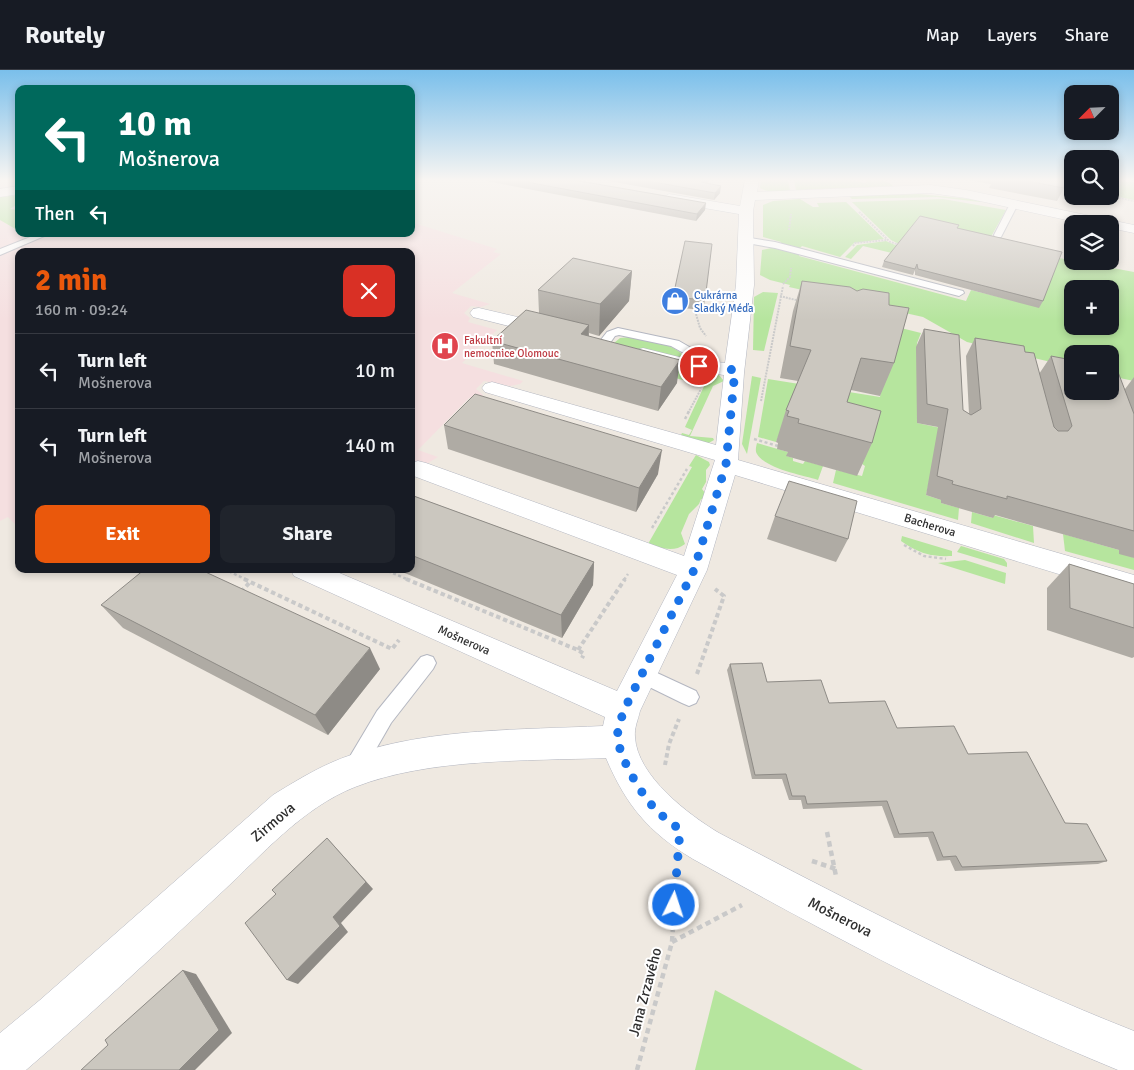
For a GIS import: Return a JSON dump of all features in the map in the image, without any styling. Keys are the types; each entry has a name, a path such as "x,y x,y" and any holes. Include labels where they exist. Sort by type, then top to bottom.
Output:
{"street":[{"path":"621,726 642,674 694,570 726,460 745,285 747,227"},
{"path":"479,313 679,363 735,370"},
{"path":"492,388 726,460"},
{"name":"Bacherova","path":"726,460 1134,586"},
{"path":"418,469 694,570"},
{"name":"Mošnerova","path":"313,573 417,619 621,726 627,764 641,790 656,810 680,830 836,917 1059,1025 1134,1054"},
{"name":"Zirmova","path":"0,1062 56,1016 286,808 317,788 352,772 404,758 621,726"}],"lane":[{"path":"762,227 775,244 959,293"},
{"path":"998,235 1002,227"},
{"path":"0,252 38,237"},
{"path":"606,341 611,334 618,331 676,343 694,354 699,366"},
{"path":"352,772 384,717 427,663"},
{"path":"642,674 689,697"}],"path":[{"path":"789,233 790,227"},
{"path":"874,227 890,242 904,246"},
{"path":"765,378 783,286"},
{"path":"780,296 806,302"},
{"path":"682,426 702,387"},
{"path":"754,438 778,446"},
{"path":"652,527 688,468 680,466"},
{"path":"666,769 664,761 669,744 689,697 724,596 694,570"},
{"path":"232,573 392,649 417,619"},
{"path":"393,573 578,650 629,573"},
{"path":"239,594 251,582"},
{"name":"Jana Zrzavého","path":"637,1070 672,942 680,830"},
{"path":"809,860 836,869 827,832"},
{"path":"672,942 781,886"}],"shaded area":[{"name":"Fakultní nemocnice Olomouc","path":"0,227 15,227 15,237 415,237 415,227 426,227 497,249 493,252 501,254 452,293 490,304 481,307 471,306 464,313 470,318 468,322 497,330 462,363 523,381 520,384 510,386 484,381 476,389 483,395 481,401 469,398 418,450 438,457 428,463 420,464 415,462 415,248 15,248 15,524 8,517 0,521"}],"green space":[{"path":"763,227 871,227 884,239 854,243 840,257 802,246 799,249 763,237"},
{"path":"877,227 997,227 983,251 897,243 891,240"},
{"path":"886,241 941,265 863,246 851,259 845,257 857,245"},
{"path":"776,247 800,253 799,256 966,301 971,290 1039,307 1059,258 1064,259 1064,270 1119,269 1134,272 1134,381 1119,378 1119,345 1064,345 1064,365 967,342 923,317 789,287 790,285 770,280 760,275 762,250"},
{"path":"763,292 778,293 764,351 753,350 754,297"},
{"path":"889,325 921,333 917,343 917,423 941,428 926,495 941,500 941,503 959,508 958,520 833,483 836,470 862,476 865,466 788,413 776,442 758,437 768,379 880,397"},
{"path":"630,337 667,345 686,358 679,359 614,343 620,338"},
{"path":"652,363 702,373 699,384 647,371"},
{"path":"707,374 719,375 724,381 713,386 690,436 713,438 714,440 707,444 679,439 682,433 689,435 692,430 685,427 705,384"},
{"path":"752,376 761,378 747,454 742,444"},
{"path":"757,443 788,452 787,456 793,458 793,461 803,464 805,461 823,466 818,480 768,464 757,454"},
{"path":"696,455 709,462 710,465 706,470 706,482 702,489 705,493 703,500 701,499 699,504 689,514 681,533 685,544 672,549 648,544 692,467 689,466"},
{"path":"972,512 993,518 993,515 1033,526 1034,543 971,523"},
{"path":"1063,534 1119,550 1134,558 1134,570 1065,551"},
{"path":"902,536 952,551 952,556 931,555 913,549 901,541"},
{"path":"961,546 1004,559 1007,567 957,552"},
{"path":"965,560 1006,573 1005,584 938,563"},
{"path":"715,990 863,1070 695,1070"}],"building":[{"path":"911,227 958,227 957,228 1062,252 1043,301 918,269 917,264 915,269 884,261"},
{"path":"685,241 712,244 705,300 673,297"},
{"path":"573,258 632,271 600,304 538,290"},
{"path":"802,281 850,287 857,291 863,289 889,293 889,305 909,308 894,363 861,358 847,402 881,411 872,443 798,423 799,419 787,416 789,411 786,410 811,350 790,346"},
{"path":"526,310 589,325 581,334 680,360 661,387 492,341"},
{"path":"924,329 959,335 963,410 971,415 981,409 975,338 1024,346 1025,352 1034,353 1054,427 1058,431 1068,431 1072,426 1064,400 1119,400 1119,375 1134,414 1134,531 1007,496 1007,499 952,484 953,481 937,476 948,409 927,404"},
{"path":"1051,356 1064,358 1064,399"},
{"path":"475,394 662,450 639,488 444,425"},
{"path":"789,481 857,501 848,539 775,516"},
{"path":"415,496 594,562 561,615 415,557"},
{"path":"1069,564 1134,584 1134,628 1070,608"},
{"path":"140,573 208,573 370,648 315,715 101,605"},
{"path":"762,663 767,682 821,680 829,703 885,701 897,728 954,726 968,754 1027,752 1065,823 1087,824 1107,861 962,867 956,856 943,857 933,832 899,834 887,801 807,804 805,796 792,796 786,774 755,775 730,664"},
{"path":"327,838 366,882 333,917 340,926 287,980 245,923 276,894 272,890"},
{"path":"183,970 219,1030 179,1070 81,1070 108,1045 105,1040"}],"place":[{"name":"Cukrárna Sladký Méďa","path":"675,301"},
{"name":"Fakultní nemocnice Olomouc","path":"445,346"}],"route":[{"path":"674,905 680,830 656,810 641,790 627,764 618,741 618,727 624,710 694,570 726,464 735,370 699,366"}]}
